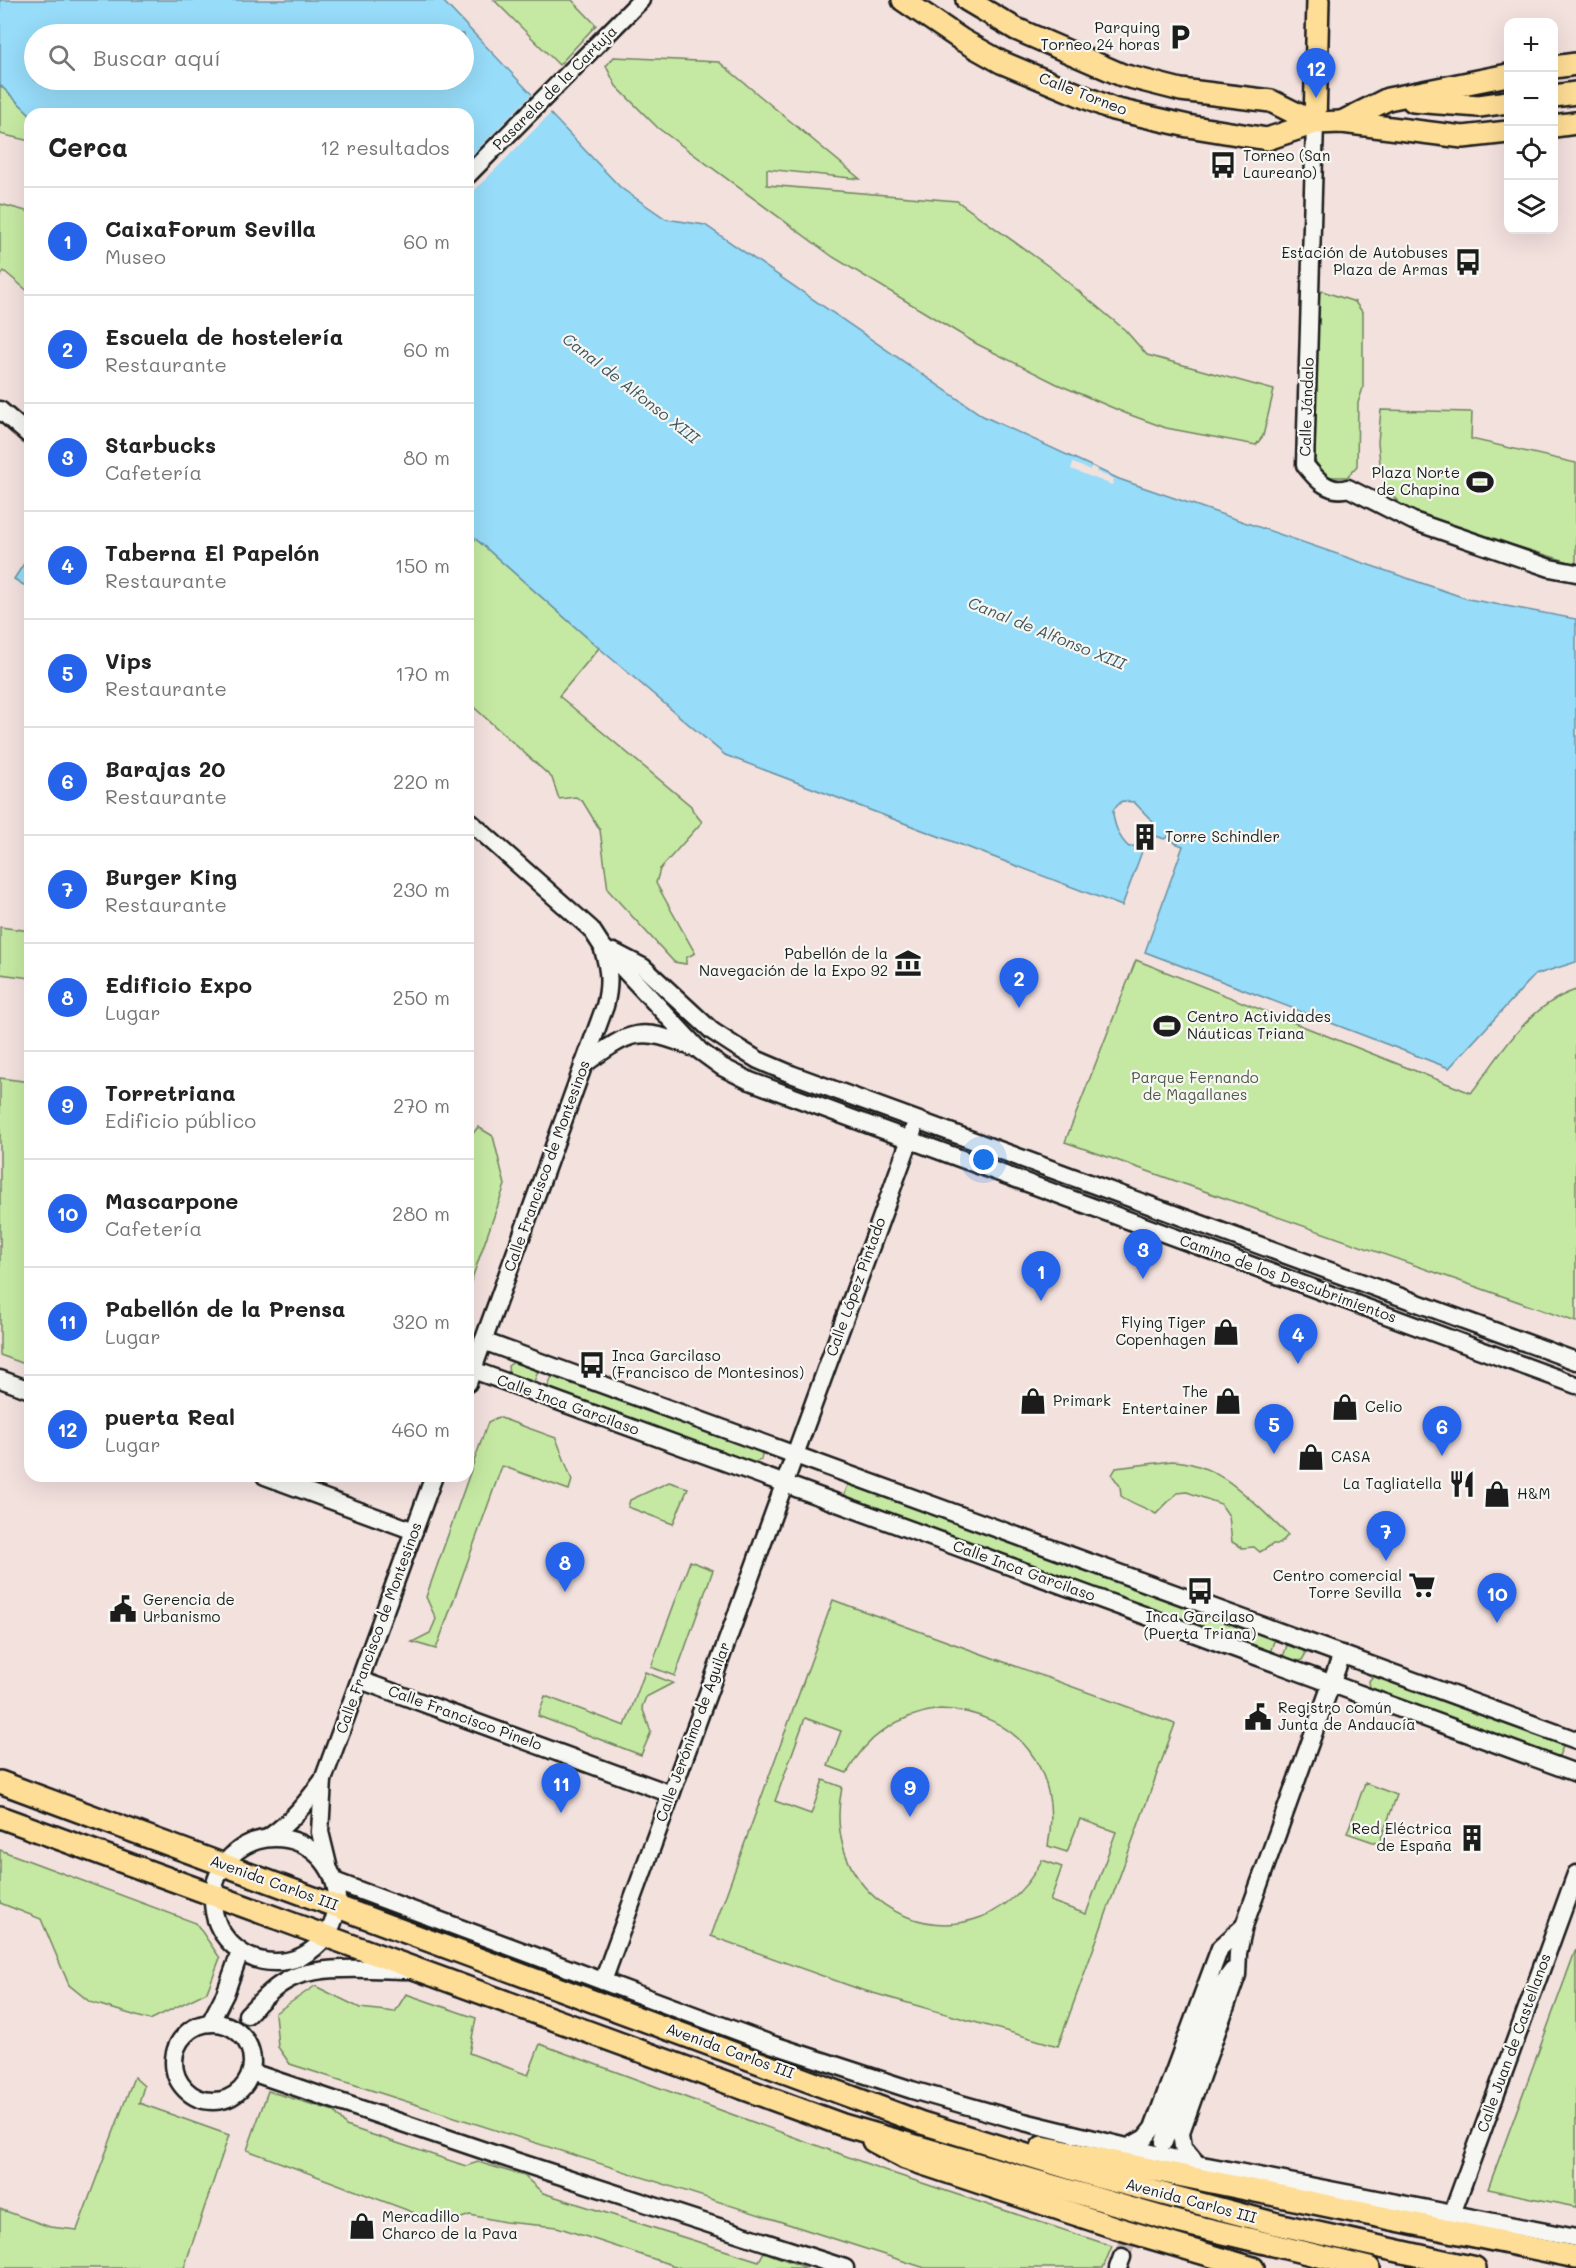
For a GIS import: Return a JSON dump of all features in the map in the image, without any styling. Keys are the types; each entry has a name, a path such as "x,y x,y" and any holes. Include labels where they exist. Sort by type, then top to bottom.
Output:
{"main road":[{"name":"Calle Torneo","path":"903,0 962,40 1001,62 1113,109 1188,126 1267,139 1314,123 1342,122 1463,137 1504,133"},
{"name":"Calle Torneo","path":"968,0 1016,29 1122,75 1181,90 1271,101 1314,123"},
{"path":"1314,123 1318,0"},
{"path":"1558,66 1576,64"},
{"name":"Calle Torneo","path":"1342,122 1388,99 1504,76"},
{"path":"1558,95 1576,93"},
{"path":"1388,99 1479,106 1504,103"},
{"path":"1417,132 1479,106"},
{"path":"1558,125 1576,123"},
{"name":"Avenida Carlos III","path":"0,1782 922,2123 1095,2176 1277,2224 1475,2268"},
{"name":"Avenida Carlos III","path":"0,1816 843,2125 1178,2222 1369,2268"},
{"path":"922,2123 1576,2257"},
{"path":"843,2125 905,2158 1118,2228 1253,2268"}],"street":[{"name":"Pasarela de la Cartuja","path":"474,169 641,0"},
{"name":"Calle Jándalo","path":"1314,123 1305,465 1316,479 1330,488 1340,491 1348,488 1413,521 1550,568 1576,573"},
{"path":"0,410 24,431"},
{"name":"Camino de los Descubrimientos","path":"474,825 591,929 602,946 700,1051 722,1067 750,1081 909,1141 1576,1385"},
{"name":"Camino de los Descubrimientos","path":"602,946 643,966 712,1031 758,1060 1576,1361"},
{"name":"Calle Francisco de Montesinos","path":"474,1365 605,1006 610,986 609,967 602,946"},
{"path":"583,1065 617,1041 635,1034 656,1034 700,1051"},
{"name":"Calle López Pintado","path":"784,1484 917,1120"},
{"name":"Calle Inca Garcilaso","path":"483,1341 1576,1740"},
{"name":"Calle Inca Garcilaso","path":"474,1377 784,1484 1576,1773"},
{"path":"0,1379 24,1388"},
{"path":"281,1482 414,1531"},
{"name":"Calle Francisco de Montesinos","path":"337,1906 332,1874 320,1832 323,1780 432,1482"},
{"name":"Calle Jerónimo de Aguilar","path":"603,1981 784,1484"},
{"path":"1164,2142 1218,1990 1231,1974 1231,1949 1244,1926 1342,1654"},
{"name":"Calle Francisco Pinelo","path":"360,1680 671,1794"},
{"name":"Calle Francisco de Montesinos","path":"223,1864 243,1846 268,1837 284,1827 323,1780"},
{"path":"268,1837 287,1838 304,1844 318,1854 332,1874 603,1981 774,2045 912,2090 1024,2122 1197,2164 1576,2238"},
{"path":"223,1864 216,1879 213,1894 213,1907 219,1927 227,1940 240,1952 256,1959 270,1962 302,1956 326,1935 334,1920 337,1906"},
{"name":"Calle Juan de Castellanos","path":"1452,2214 1576,1874"},
{"path":"1126,2148 1145,2138 1153,2128 1220,1948 1231,1949"},
{"path":"1197,2164 1183,2147 1181,2132 1237,1975 1231,1949"},
{"path":"210,2023 225,1994 240,1952"},
{"path":"239,2033 256,1992 285,1961"},
{"path":"247,2015 284,1981 301,1973 322,1970 421,1971"},
{"path":"210,2023 230,2027 239,2033 250,2051 251,2072 245,2084 236,2094 218,2101 198,2099 187,2092 178,2082 174,2069 174,2056 178,2043 186,2033 197,2026 210,2023"},
{"path":"251,2072 844,2268"}],"green space":[{"path":"494,0 572,0 596,25 559,65"},
{"path":"614,57 719,62 860,179 767,169 767,185 957,201 1051,268 1125,330 1147,355 1274,390 1263,436 1256,445 1166,428 1057,384 977,344 833,257 658,128 616,86 606,66"},
{"path":"0,85 24,108 24,140 0,134"},
{"path":"0,204 24,210 24,288 4,271 0,277"},
{"path":"1322,291 1355,302 1363,313 1363,388 1358,403 1357,466 1347,477 1327,477 1315,461 1317,294"},
{"name":"Plaza Norte de Chapina","path":"1381,410 1472,412 1471,439 1576,463 1576,564 1414,513 1399,503 1387,489 1381,474 1378,442"},
{"path":"474,537 599,648 559,696 691,806 702,822 660,869 656,883 695,953 686,958 686,964 674,962 608,890 600,830 583,802 576,797 559,799 552,778 474,707"},
{"path":"0,927 24,930 24,977 0,974"},
{"name":"Parque Fernando de Magallanes","path":"1136,960 1471,1093 1504,1048 1529,1020 1558,997 1576,990 1576,1322 1065,1142"},
{"path":"0,1078 24,1081 24,1364 0,1355"},
{"path":"478,1127 493,1136 505,1185 474,1273 474,1132"},
{"path":"515,1361 539,1369 533,1384 509,1374 508,1366"},
{"path":"553,1374 758,1449 762,1454 761,1460 752,1463 547,1389"},
{"path":"498,1417 556,1438 572,1480 569,1490 502,1466 436,1649 412,1642 430,1633 436,1619 426,1597 467,1482 474,1482 474,1462 488,1422"},
{"path":"1172,1461 1190,1463 1222,1477 1250,1498 1288,1535 1280,1544 1273,1544 1260,1552 1254,1547 1242,1548 1232,1542 1229,1516 1221,1504 1187,1492 1177,1493 1156,1514 1121,1496 1120,1486 1112,1475 1116,1468"},
{"path":"669,1482 688,1488 673,1524 628,1507 630,1500"},
{"path":"849,1482 1275,1638 1270,1653 844,1497"},
{"path":"690,1561 713,1570 675,1676 651,1667"},
{"path":"833,1600 1175,1724 1058,2046 859,1989 711,1936","holes":["940,1709 967,1712 991,1721 1012,1733 1028,1750 1041,1770 1048,1793 1051,1818 1048,1846 1067,1852 1080,1819 1116,1832 1086,1914 1050,1901 1062,1867 1042,1860 1014,1896 981,1917 944,1924 909,1917 877,1899 853,1870 840,1833 842,1787 823,1780 811,1814 775,1801 805,1718 841,1731 828,1766 847,1773 864,1748 885,1729 897,1722"]},
{"path":"1288,1642 1303,1649 1305,1655 1302,1660 1295,1662 1283,1657"},
{"path":"645,1672 673,1683 646,1697 642,1707 651,1732 641,1755 538,1716 545,1696 625,1726"},
{"path":"1377,1675 1564,1744 1558,1758 1373,1691 1369,1681"},
{"path":"1365,1783 1397,1795 1379,1844 1347,1833"},
{"path":"0,1850 196,1923 220,1958 207,1992 150,2020 90,2002 69,1985 41,1919 0,1903"},
{"path":"1576,1949 1576,2207 1488,2189"},
{"path":"315,1986 360,2008 395,2012 406,1994 476,2018 469,2053 528,2075 540,2044 895,2174 1112,2246 1103,2268 925,2268 290,2064 278,2047 275,2013"},
{"path":"134,2077 144,2086 139,2103 229,2135 184,2268 0,2268 0,2209 50,2227 77,2230"},
{"path":"268,2091 334,2111 346,2126 466,2166 478,2162 524,2176 543,2193 759,2261 764,2252 807,2268 681,2268 557,2227 505,2222 470,2215 444,2224 247,2150"}],"water":[{"name":"Canal de Alfonso XIII","path":"0,0 442,0 465,24 24,24 24,90 474,90 474,34 621,188 666,219 705,225 983,416 1119,479 1468,599 1576,619 1576,962 1535,975 1449,1068 1145,952 1183,846 1175,843 1169,836 1164,839 1151,834 1148,831 1155,824 1134,802 1122,801 1113,810 1117,830 1125,844 1129,847 1138,845 1139,840 1144,846 1122,906 725,755 474,537 474,108 24,108 0,85"},
{"path":"24,563 24,585 14,579"}],"pier":[{"path":"534,92 552,112 474,191 474,153"},
{"path":"1073,463 1090,470 1091,466 1097,469 1096,472 1114,479 1112,485 1071,469"}],"tunnel":[{"path":"1122,2257 1151,2179"}],"place":[{"name":"Parquing Torneo 24 horas","path":"1180,37"},
{"name":"puerta Real","path":"1316,98"},
{"name":"Torneo (San Laureano)","path":"1223,165"},
{"name":"Estación de Autobuses Plaza de Armas","path":"1468,262"},
{"name":"Plaza Norte de Chapina","path":"1480,482"},
{"name":"Torre Schindler","path":"1145,837"},
{"name":"Pabellón de la Navegación de la Expo 92","path":"908,963"},
{"name":"Escuela de hostelería","path":"1019,1008"},
{"name":"Centro Actividades Náuticas Triana","path":"1167,1026"},
{"name":"Starbucks","path":"1143,1279"},
{"name":"CaixaForum Sevilla","path":"1041,1301"},
{"name":"Flying Tiger Copenhagen","path":"1226,1332"},
{"name":"Taberna El Papelón","path":"1298,1364"},
{"name":"Inca Garcilaso (Francisco de Montesinos)","path":"592,1365"},
{"name":"Primark","path":"1033,1401"},
{"name":"The Entertainer","path":"1228,1401"},
{"name":"Celio","path":"1345,1407"},
{"name":"Vips","path":"1274,1454"},
{"name":"Barajas 20","path":"1442,1456"},
{"name":"CASA","path":"1311,1457"},
{"name":"La Tagliatella","path":"1462,1484"},
{"name":"H&M","path":"1497,1494"},
{"name":"Burger King","path":"1386,1561"},
{"name":"Centro comercial Torre Sevilla","path":"1422,1585"},
{"name":"Inca Garcilaso (Puerta Triana)","path":"1200,1591"},
{"name":"Edificio Expo","path":"565,1592"},
{"name":"Gerencia de Urbanismo","path":"123,1609"},
{"name":"Mascarpone","path":"1497,1623"},
{"name":"Registro común Junta de Andaucía","path":"1258,1717"},
{"name":"Pabellón de la Prensa","path":"561,1813"},
{"name":"Torretriana","path":"910,1817"},
{"name":"Red Eléctrica de España","path":"1472,1838"},
{"name":"Mercadillo Charco de la Pava","path":"362,2226"}]}
